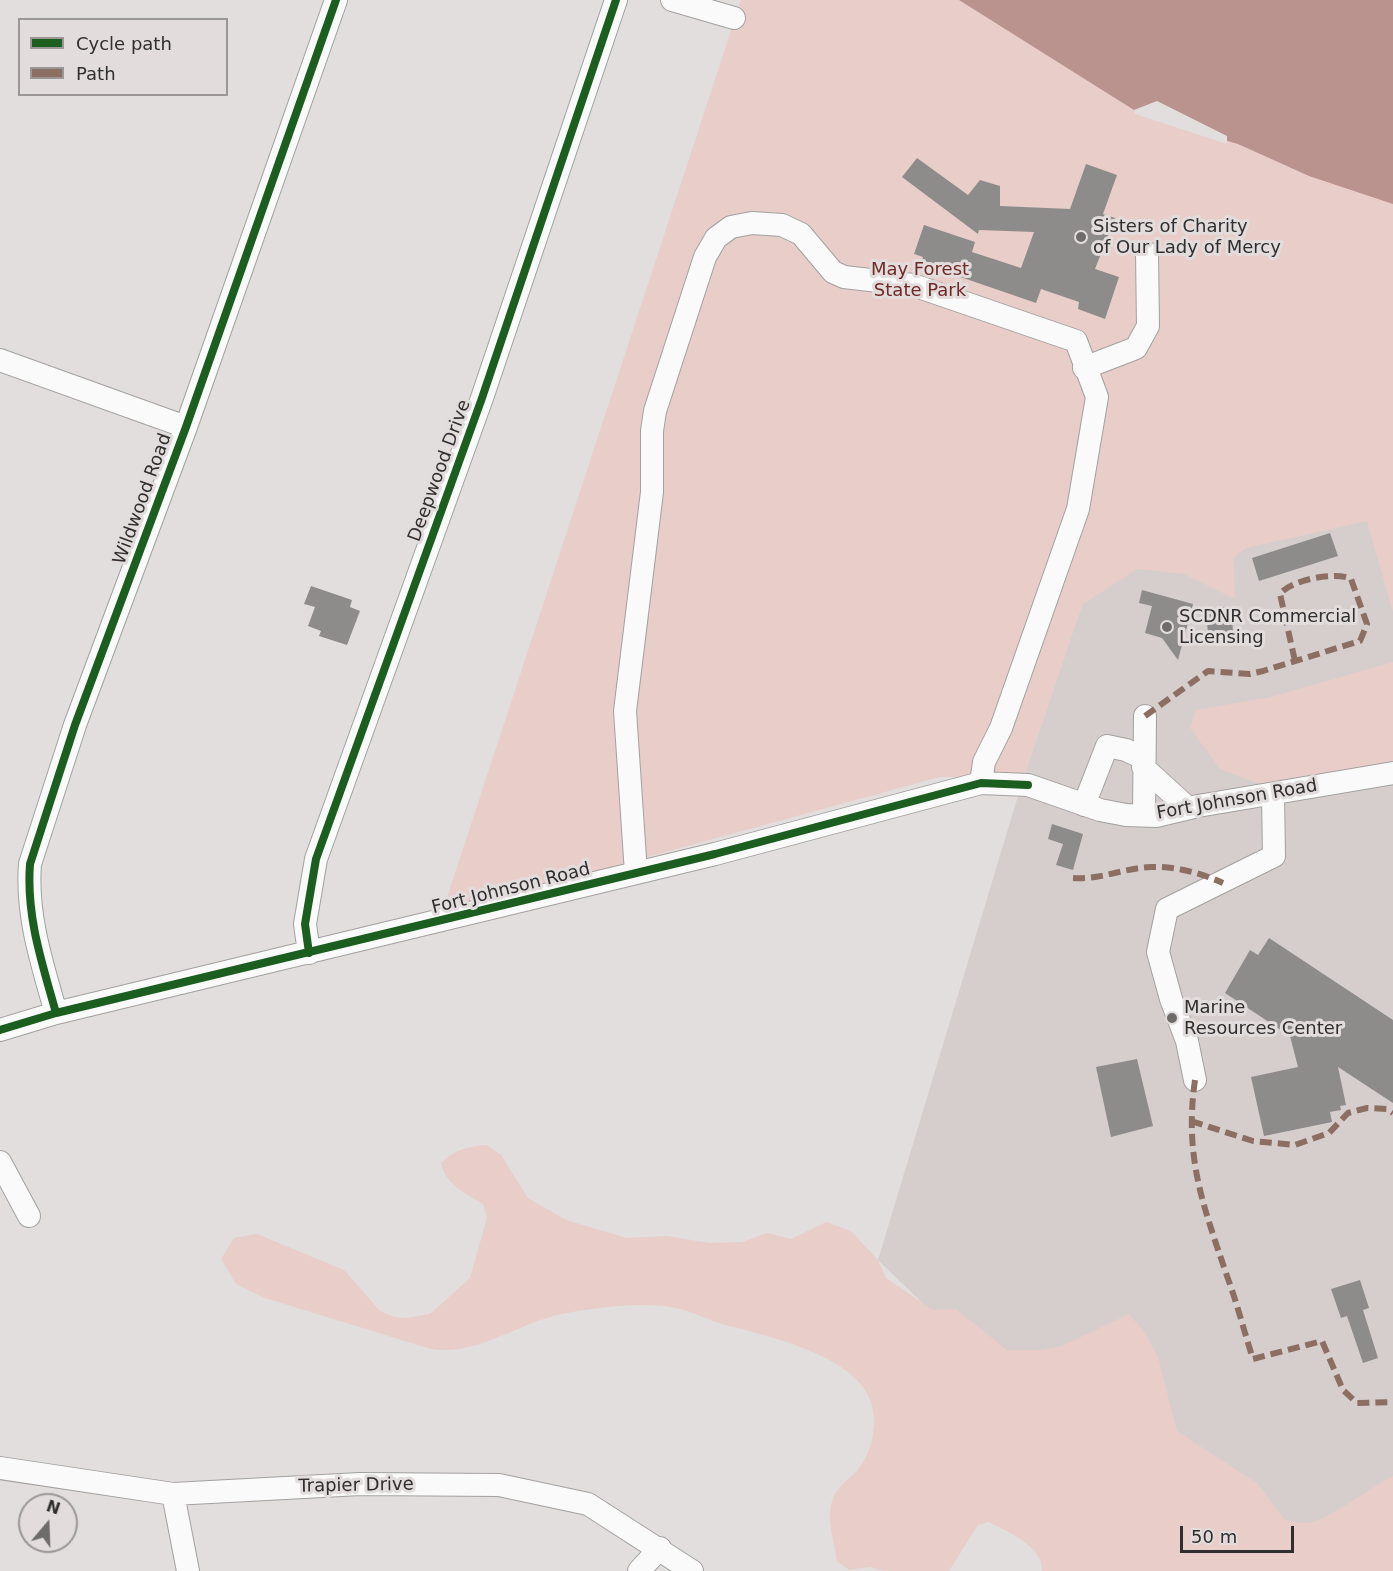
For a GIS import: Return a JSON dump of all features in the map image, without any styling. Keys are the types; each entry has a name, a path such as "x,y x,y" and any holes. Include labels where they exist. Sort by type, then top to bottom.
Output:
{"street":[{"name":"Wildwood Road","path":"56,1013 33,932 28,887 30,864 75,725 186,428 336,0"},
{"name":"Deepwood Drive","path":"309,953 305,924 316,859 482,398 616,0"},
{"path":"672,0 734,18"},
{"path":"636,873 625,711 652,492 652,431 662,387 709,248 716,238 731,227 752,223 792,228 801,234 833,272 844,277 893,280 913,285 1076,341 1084,368 1097,397 1077,509 1002,728 984,762 981,783"},
{"path":"1084,368 1136,348 1148,326 1147,253"},
{"path":"0,360 186,428"},
{"path":"1144,815 1145,716"},
{"path":"1084,805 1107,746 1126,750 1143,763 1188,808"},
{"name":"Fort Johnson Road","path":"0,1030 56,1013 636,873 981,783 1028,785 1084,805 1126,815 1156,816 1188,808 1393,773"},
{"path":"1195,1080 1187,1041 1171,999 1158,952 1167,909 1275,856 1273,795"},
{"path":"0,1162 29,1216"},
{"name":"Trapier Drive","path":"0,1468 173,1494 360,1484 499,1485 588,1504 660,1548 692,1571"},
{"path":"173,1494 188,1571"},
{"path":"639,1571 660,1548"}],"shaded area":[{"path":"959,0 1393,0 1393,204 1309,176 1238,144 1134,110"},
{"name":"Marine Resources Center","path":"1238,144 1393,204 1393,1571 1200,1571 878,1260 1024,776"}],"green space":[{"name":"May Forest State Park","path":"741,0 1273,0 1393,55 1393,612 1367,521 1246,548 1233,558 1235,599 1184,574 1137,569 1082,605 1024,776 940,777 442,913"},
{"path":"1393,662 1393,764 1262,785 1220,769 1190,728 1196,710 1271,697"},
{"path":"487,1145 501,1155 528,1198 566,1220 627,1238 667,1236 709,1243 742,1242 767,1233 791,1239 826,1222 851,1231 878,1260 886,1278 933,1310 956,1309 1007,1350 1039,1350 1062,1346 1129,1314 1145,1333 1158,1357 1177,1431 1258,1484 1284,1519 1307,1523 1326,1517 1393,1476 1393,1571 1042,1571 1041,1563 1031,1547 1014,1535 988,1522 978,1525 949,1571 884,1571 870,1567 849,1570 837,1561 830,1510 837,1491 862,1464 870,1447 874,1420 871,1402 862,1386 847,1372 828,1360 784,1341 722,1324 687,1311 649,1305 562,1314 545,1318 465,1348 431,1349 265,1298 236,1284 221,1259 234,1238 257,1234 344,1270 380,1311 394,1317 407,1318 430,1314 470,1278 487,1218 483,1204 452,1183 441,1163 462,1150"}],"pier":[{"path":"1157,101 1227,136 1227,144 1135,114 1134,110"}],"building":[{"name":"Sisters of Charity of Our Lady of Mercy","path":"917,158 968,195 980,180 1000,186 1000,206 1070,209 1086,164 1117,175 1103,214 1115,218 1095,269 1119,277 1105,319 1078,309 1079,302 1041,289 1036,303 949,273 950,270 922,260 923,257 914,254 924,225 975,242 972,252 1021,268 1034,232 979,230 978,234 902,177"},
{"path":"1330,533 1338,556 1259,581 1252,558"},
{"path":"311,586 352,600 350,607 360,611 347,645 319,636 321,631 308,626 315,607 304,604"},
{"name":"SCDNR Commercial Licensing","path":"1142,590 1193,604 1178,660 1162,638 1145,633 1152,606 1139,603"},
{"path":"1231,606 1233,632 1208,634 1206,609"},
{"path":"1052,824 1083,834 1073,870 1056,865 1063,844 1048,839"},
{"path":"1269,938 1393,1020 1393,1103 1338,1067 1346,1105 1340,1106 1341,1110 1330,1112 1332,1122 1264,1136 1251,1077 1298,1067 1290,1036 1225,993 1250,950 1258,955"},
{"path":"1137,1059 1153,1126 1111,1137 1096,1067"},
{"path":"1360,1280 1369,1308 1363,1310 1378,1358 1363,1363 1347,1316 1341,1318 1331,1289"}],"marked path":[{"path":"1145,716 1208,671 1250,674 1263,671 1360,641 1367,624 1351,579 1335,576 1314,578 1293,585 1280,594 1295,661"},
{"path":"1073,878 1160,867 1188,871 1223,883"},
{"path":"1195,1080 1192,1133 1198,1180 1210,1226 1253,1359 1322,1341 1343,1390 1357,1403 1393,1402"},
{"path":"1191,1121 1253,1141 1295,1145 1329,1133 1348,1113 1367,1108 1387,1109 1393,1113"}],"cycle path":[{"path":"56,1013 33,921 30,902 30,864 75,725 186,427 336,0"},
{"path":"309,953 305,924 316,859 482,398 616,0"},
{"path":"0,1030 56,1013 715,854 981,783 1028,785"}],"place":[{"name":"Sisters of Charity of Our Lady of Mercy","path":"1081,237"},
{"name":"SCDNR Commercial Licensing","path":"1167,627"},
{"name":"Marine Resources Center","path":"1172,1018"}]}
